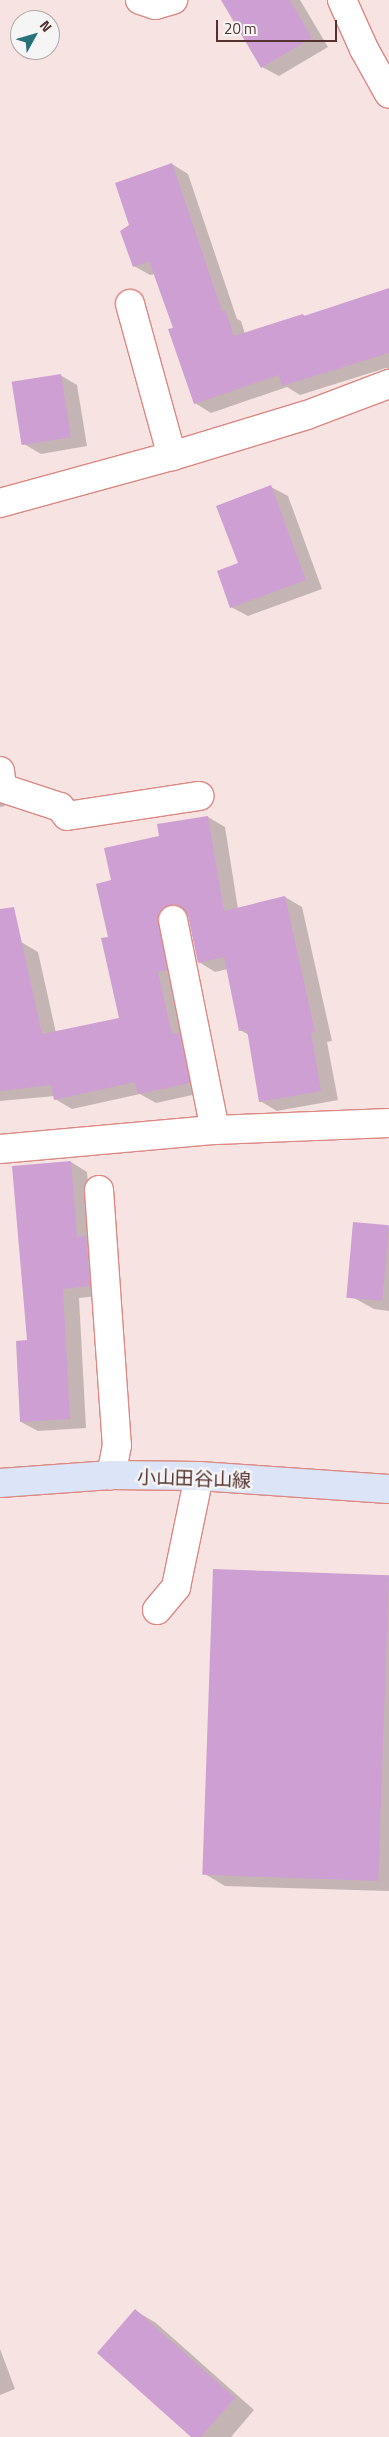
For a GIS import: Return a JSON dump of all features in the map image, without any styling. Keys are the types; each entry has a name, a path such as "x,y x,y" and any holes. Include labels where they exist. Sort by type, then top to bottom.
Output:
{"main road":[{"name":"小山田谷山線","path":"0,1483 111,1475 199,1476 389,1489"}],"street":[{"path":"140,0 155,5 173,0"},
{"path":"342,0 364,50 389,94"},
{"path":"130,304 172,456"},
{"path":"0,503 172,456 307,415 389,384"},
{"path":"0,771 2,788 60,807 67,816 200,796"},
{"path":"173,920 215,1130"},
{"path":"0,1149 215,1130 389,1123"},
{"path":"99,1190 117,1445 111,1475"},
{"path":"158,1610 176,1587 199,1476"}],"building":[{"path":"221,0 290,0 312,38 261,68"},
{"path":"172,163 222,311 225,310 234,336 303,314 304,316 389,288 389,353 282,386 279,375 194,404 168,329 173,328 149,261 133,267 120,231 129,225 115,183"},
{"path":"61,374 71,437 22,445 12,382"},
{"path":"271,485 306,580 230,608 217,571 238,563 216,506"},
{"path":"208,816 224,911 285,896 315,1032 311,1033 321,1091 259,1102 247,1030 239,1031 224,957 198,963 188,916 185,910 178,905 170,905 163,908 158,915 167,970 158,972 172,1034 180,1033 190,1083 138,1094 135,1082 54,1100 51,1085 0,1091 0,909 14,907 42,1034 119,1018 101,938 108,937 96,884 111,880 104,848 159,836 157,824"},
{"path":"71,1161 77,1237 86,1236 90,1286 63,1289 70,1419 20,1422 16,1341 27,1340 12,1166"},
{"path":"353,1222 389,1225 382,1301 346,1298"},
{"path":"213,1569 389,1575 378,1881 202,1875"},
{"path":"135,2309 235,2398 201,2437 191,2437 97,2353"}]}
